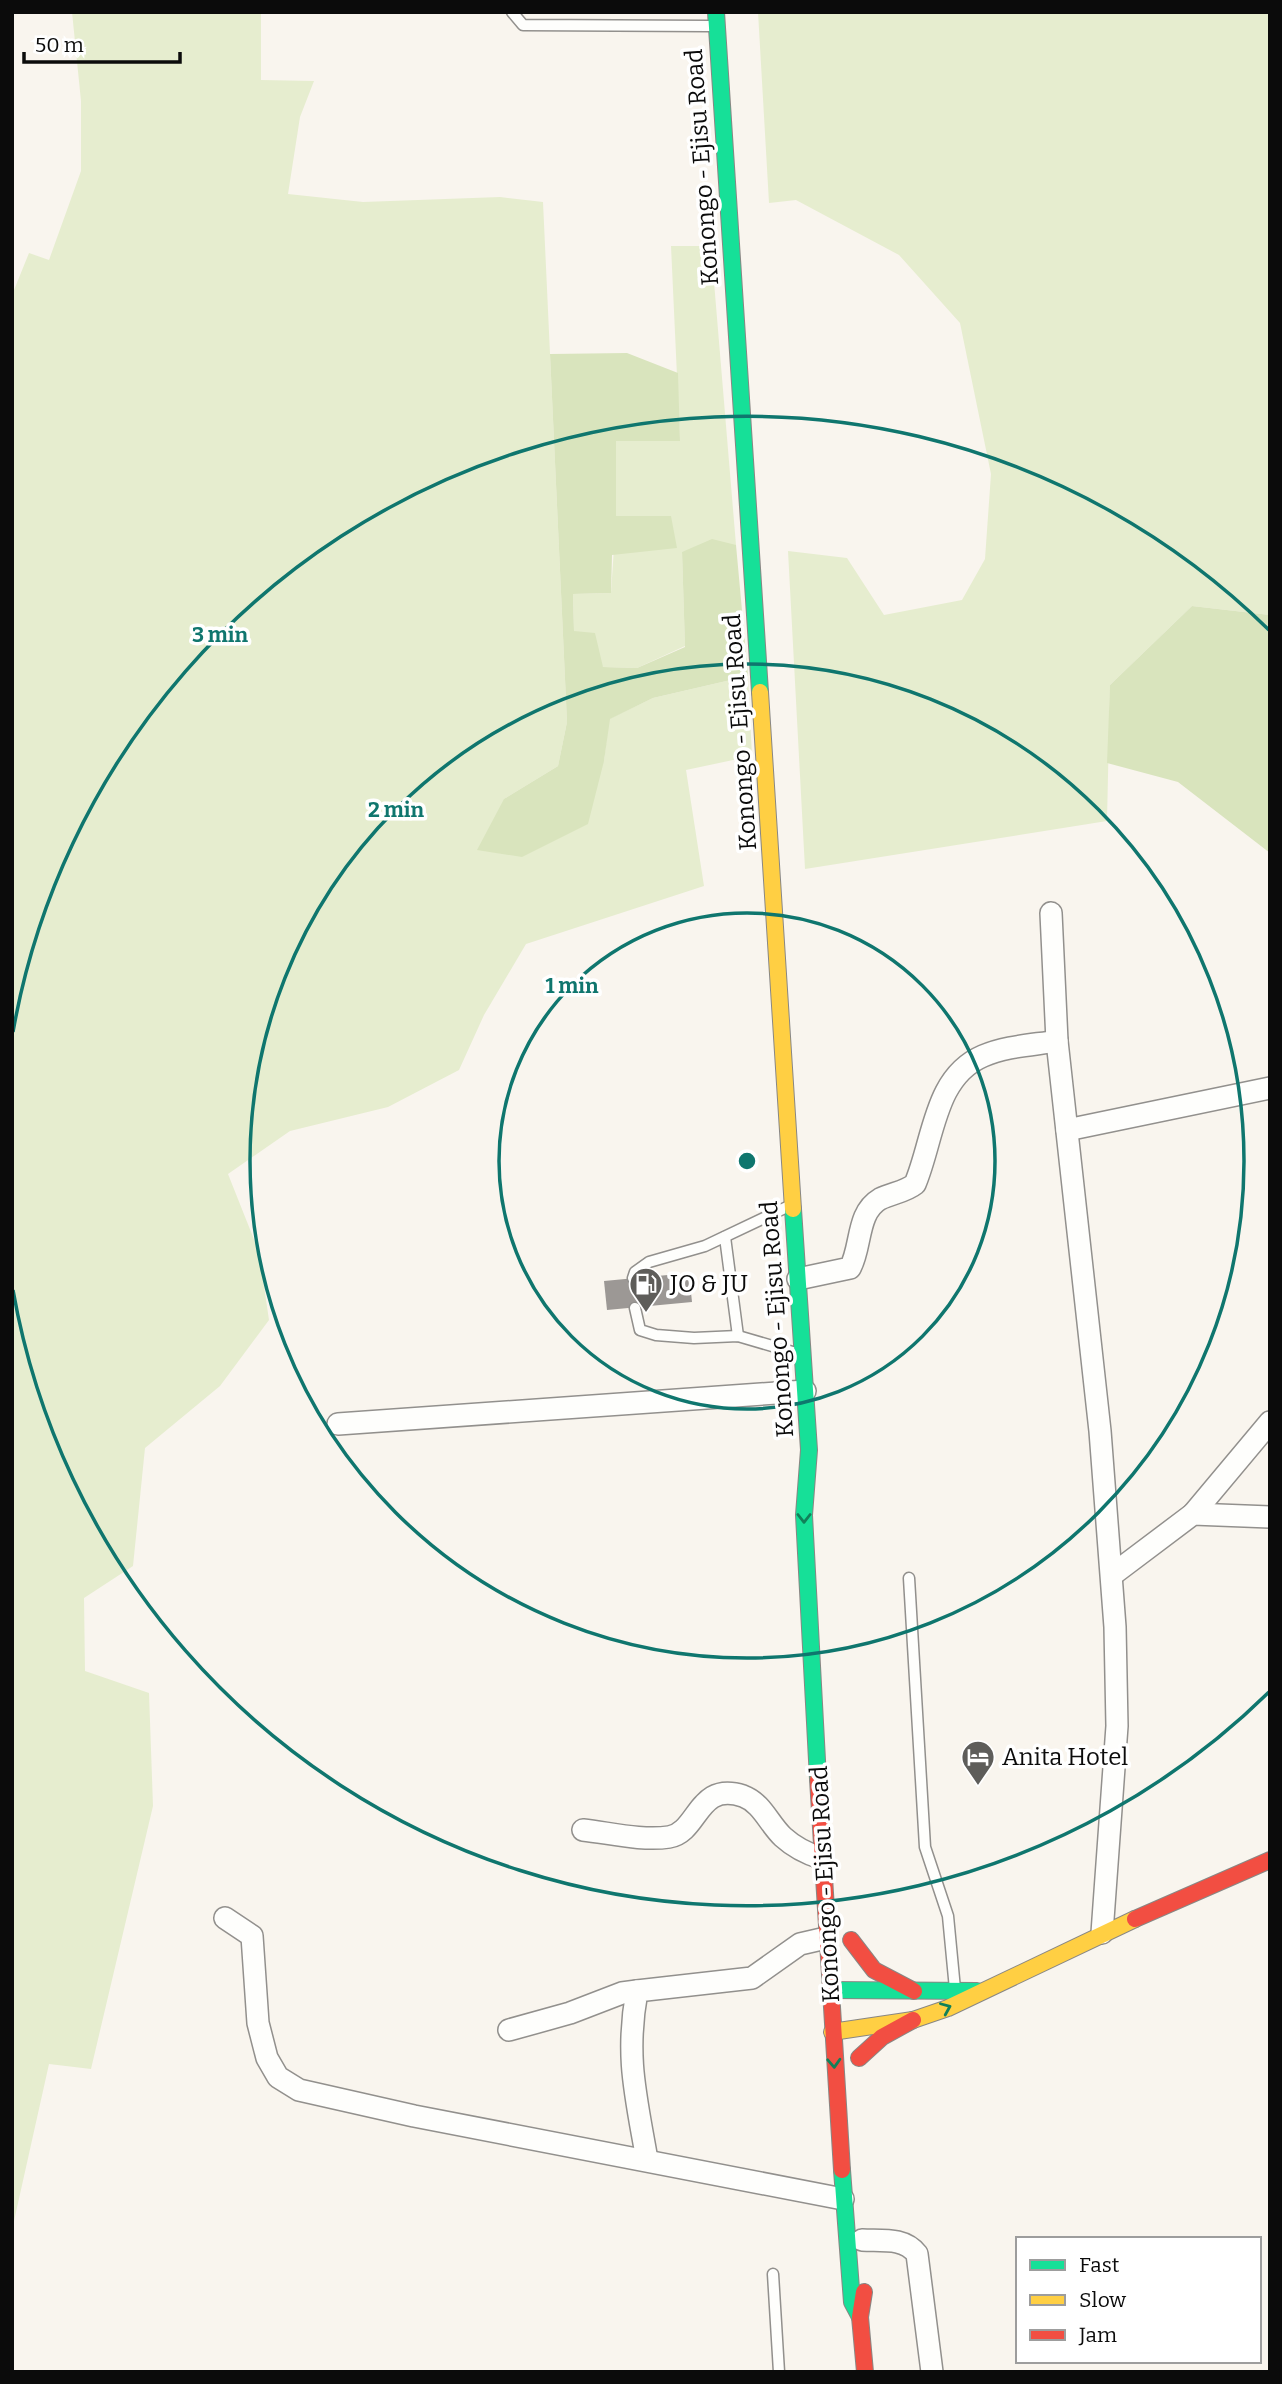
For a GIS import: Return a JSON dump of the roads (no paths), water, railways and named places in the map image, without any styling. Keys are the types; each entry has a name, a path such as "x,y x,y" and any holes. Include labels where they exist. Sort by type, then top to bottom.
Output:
{"main road":[{"name":"Konongo - Ejisu Road","path":"716,19 809,1450 804,1515 829,1990 852,2302 860,2317"},
{"name":"Konongo - Ejisu Road","path":"809,1450 822,1499"},
{"path":"859,2059 882,2037 913,2020 948,2008 978,1991 1102,1933 1270,1860"},
{"name":"Konongo - Ejisu Road","path":"860,2077 851,1934 874,1970 914,1991"},
{"path":"854,1997 955,1989 978,1991"},
{"path":"829,1990 913,2020"},
{"path":"832,2032 854,1997"},
{"name":"Konongo - Ejisu Road","path":"862,2213 864,2297 860,2317 865,2372"}],"street":[{"path":"1051,912 1057,1041 1112,1575 1117,1726 1102,1933"},
{"path":"798,1279 850,1268 863,1220 870,1208 880,1199 915,1184 947,1084 963,1068 996,1052 1057,1041"},
{"path":"1067,1130 1270,1088"},
{"path":"338,1424 805,1391"},
{"path":"1112,1575 1193,1514 1270,1422"},
{"path":"1193,1514 1270,1517"},
{"path":"583,1830 670,1837 684,1829 700,1805 712,1797 727,1793 742,1796 757,1804 785,1839 821,1858"},
{"path":"225,1918 252,1936 258,2023 267,2059 278,2077 299,2090 414,2116 844,2200"},
{"path":"509,2030 570,2013 622,1993 752,1978 800,1944 826,1938"},
{"path":"637,1991 630,2039 630,2063 647,2160"},
{"path":"862,2240 900,2242 911,2246 917,2254 932,2372"}],"lane":[{"path":"512,12 523,25 716,19"},
{"path":"633,1278 635,1272 649,1262 705,1246 793,1204"},
{"path":"725,1237 738,1336"},
{"path":"635,1308 640,1330 656,1335 738,1336 803,1354"},
{"path":"909,1578 925,1847 948,1916 955,1989"},
{"path":"773,2274 779,2372"}],"place":[{"name":"JO & JU","path":"646,1314"},
{"name":"Anita Hotel","path":"978,1787"}]}
